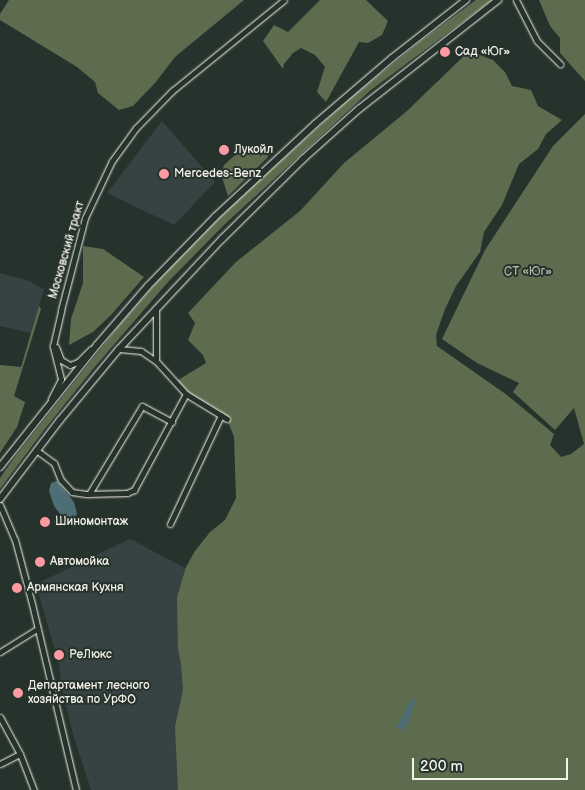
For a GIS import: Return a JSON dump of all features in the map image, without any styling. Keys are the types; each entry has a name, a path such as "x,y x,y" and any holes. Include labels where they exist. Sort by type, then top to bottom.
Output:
{"main road":[{"path":"0,467 48,404 148,286 225,207 322,118 466,0"},
{"path":"0,498 36,450 119,349 222,239 303,159 366,103 498,0"}],"street":[{"name":"Московский тракт","path":"48,404 61,379 53,350 56,329 90,205 112,161 136,128 172,91 284,0"},
{"path":"516,0 524,12 530,31 537,42 560,64"},
{"path":"156,309 156,361"},
{"name":"Московский тракт","path":"56,329 57,352 66,364 75,364 97,345"},
{"path":"119,349 141,351 156,361 186,394 227,419"},
{"path":"36,450 54,463 61,480 72,492 127,494 134,490 186,394"},
{"path":"89,494 142,406 172,422"},
{"path":"170,524 221,415"},
{"path":"0,505 15,540 76,790"},
{"path":"0,652 38,629"},
{"path":"0,717 20,754 34,790"},
{"path":"0,764 20,754"}],"shaded area":[{"path":"162,121 215,182 174,225 107,193"},
{"path":"0,273 29,281 44,289 31,333 0,326"},
{"path":"130,539 196,574 201,790 91,790 73,734 62,689 59,664 36,584"}],"green space":[{"path":"9,0 244,0 175,57 155,83 133,106 119,110 98,93 95,82 77,67 0,20 0,14"},
{"path":"320,0 366,0 388,21 382,35 368,43 359,42 326,102 317,92 325,67 315,55 301,48 293,53 284,64 283,69 263,41 274,25 288,32"},
{"path":"476,0 492,0 371,90 225,224 168,282 93,369 0,489 0,478 17,454 122,322 162,276 230,207 348,100 422,40"},
{"path":"539,0 585,0 585,81 560,53 560,38 550,26"},
{"name":"СТ «Юг»","path":"469,51 493,60 505,72 512,86 531,90 538,106 562,120 546,134 538,149 519,164 502,205 484,232 480,252 456,286 445,309 436,335 437,346 507,395 554,434 550,445 561,457 571,454 584,444 574,408 555,430 513,392 519,383 477,363 442,339 485,250 553,146 585,114 585,790 178,790 175,727 183,690 178,649 177,597 186,567 195,551 210,532 225,520 236,498 234,437 227,419 186,394 175,382 206,363 203,355 188,340 195,323 188,313 236,262 300,211 344,163 407,111"},
{"path":"243,152 267,152 268,157 228,196 221,174 224,165 234,156"},
{"path":"83,246 103,249 144,277 111,315 93,332 69,345 71,319 83,283"},
{"path":"39,306 41,309 14,396 25,402 17,427 0,453 0,365 21,367"}],"water":[{"path":"57,481 74,502 77,514 72,520 63,518 54,506 49,491 51,483"},
{"path":"414,699 416,701 406,726 402,730 396,728 411,700"}],"place":[{"name":"Сад «Юг»","path":"445,52"},
{"name":"Лукойл","path":"224,150"},
{"name":"Mercedes-Benz","path":"164,174"},
{"name":"Шиномонтаж","path":"45,522"},
{"name":"Автомойка","path":"40,562"},
{"name":"Армянская Кухня","path":"17,588"},
{"name":"РеЛюкс","path":"59,655"},
{"name":"Департамент лесного хозяйства по УрФО","path":"18,693"}]}
